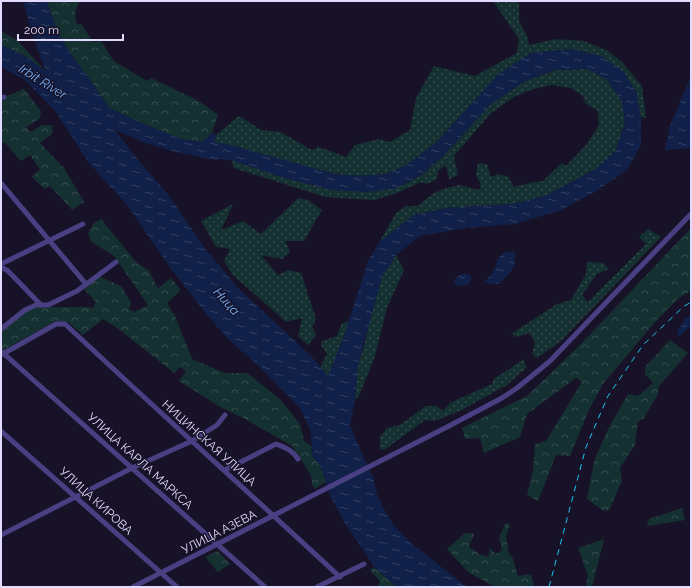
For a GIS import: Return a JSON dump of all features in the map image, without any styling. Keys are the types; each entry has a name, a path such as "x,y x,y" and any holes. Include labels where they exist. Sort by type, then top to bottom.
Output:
{"street":[{"path":"1,183 86,284"},
{"name":"УЛИЦА АЗЕВА","path":"133,587 502,398 533,376 550,361 691,214"},
{"path":"41,305 8,271 1,266 49,240 83,224"},
{"path":"1,329 25,310 36,305 48,305 77,290 116,262"},
{"name":"НИЦИНСКАЯ УЛИЦА","path":"2,353 56,324 65,324 340,577"},
{"name":"УЛИЦА КАРЛА МАРКСА","path":"2,353 265,587"},
{"path":"1,535 75,496 192,440 217,425 225,415"},
{"name":"УЛИЦА КИРОВА","path":"1,430 177,587"},
{"path":"225,470 276,444 292,451 298,459"},
{"path":"317,587 364,564"}],"green space":[{"path":"47,1 80,1 75,11 76,23 82,25 93,42 101,41 114,61 147,81 151,78 199,101 218,115 212,133 202,142 181,139 109,108 70,53 57,31"},
{"path":"493,1 516,1 519,3 519,21 527,36 529,45 556,39 584,41 608,51 623,63 642,86 646,118 641,117 636,92 601,56 571,49 531,53 498,74 437,142 405,166 386,174 360,176 335,174 214,142 217,134 239,116 261,130 280,132 312,150 319,147 346,157 355,145 379,139 390,142 410,130 416,98 434,66 475,76 517,53 519,39"},
{"path":"1,31 17,40 46,72 27,57 1,45"},
{"path":"587,69 607,79 622,102 625,122 616,150 596,169 545,196 512,204 447,208 414,215 380,241 396,213 406,206 417,206 434,193 446,188 460,185 479,190 481,185 476,175 478,163 487,164 491,177 498,174 509,177 514,187 543,181 562,163 566,166 587,144 599,125 598,111 585,103 583,96 571,88 552,85 533,89 514,97 490,114 454,156 458,175 449,179 446,165 438,171 437,179 427,184 421,182 397,193 375,200 325,197 234,168 231,160 281,177 332,190 397,188 422,175 443,156 491,104 525,81 556,70"},
{"path":"24,89 41,111 40,118 26,127 31,132 42,125 52,125 53,133 40,143 64,168 84,202 72,210 50,186 45,189 32,177 40,169 30,155 21,161 5,143 1,143 2,98"},
{"path":"298,198 308,200 322,210 304,241 285,241 290,252 282,259 261,255 278,275 288,270 301,273 316,319 312,327 316,335 308,345 298,336 302,318 286,322 233,275 224,261 230,249 216,247 201,221 233,204 221,230 243,221 261,234"},
{"path":"101,219 136,262 149,271 158,288 171,278 181,290 167,303 175,316 192,359 225,373 247,373 280,399 300,424 304,441 311,446 312,456 320,465 326,482 315,489 312,485 311,475 292,446 245,419 222,408 179,381 186,371 180,367 174,373 120,330 103,319 83,335 68,322 55,321 4,350 1,347 1,332 26,311 36,307 93,308 96,302 83,288 98,276 121,286 131,302 129,309 134,312 148,305 114,256 92,242 88,234 93,224"},
{"path":"691,228 691,291 680,297 656,321 603,384 589,410 570,456 556,455 538,501 527,495 533,470 535,444 546,441 582,382 576,378 527,414 520,437 484,453 480,438 465,439 462,428 527,396 578,347"},
{"path":"648,229 661,237 561,341 537,358 532,354 535,342 529,333 517,337 511,334 557,304 571,300 586,274 587,262 603,263 609,269 597,274 582,295 588,302 646,244 639,237"},
{"path":"396,255 404,270 387,308 374,359 358,398 355,399 358,365 365,343 371,314 382,277"},
{"path":"349,322 328,377 320,367 327,354 321,345 322,341 337,336 342,323"},
{"path":"670,340 688,353 659,386 657,396 644,418 638,422 635,445 620,468 622,481 609,510 604,511 587,499 594,461 609,427 628,394 638,396 653,383 645,374 645,367"},
{"path":"524,359 526,368 507,385 460,411 435,421 425,420 384,450 380,449 380,437 387,428 400,425 426,406 437,406 443,411 450,403 492,384 494,379"},
{"path":"682,508 685,520 647,526 649,519"},
{"path":"506,523 510,524 506,536 509,555 512,556 518,576 531,574 534,585 532,587 493,586 468,572 447,549 465,533 474,534 469,547 479,554 488,557 490,548 496,554 502,550 499,537"},
{"path":"604,539 592,587 575,587 586,586 588,576 578,548"},
{"path":"218,551 230,564 218,572 205,557"},
{"path":"373,567 397,587 376,587 380,581 370,570"}],"water":[{"path":"23,1 47,1 57,31 70,53 109,108 181,139 202,142 212,133 217,134 214,142 231,145 335,174 360,176 386,174 405,166 437,142 498,74 531,53 571,49 601,56 624,72 636,92 641,117 641,145 627,170 595,192 561,210 515,224 466,228 420,236 396,255 382,277 358,365 355,399 350,425 373,477 378,498 392,523 411,543 467,587 397,587 375,568 346,525 331,498 320,465 312,456 311,432 300,408 263,370 226,337 209,317 172,270 127,205 89,163 56,112 25,80 1,67 1,45 27,57 46,72 34,40","holes":["587,69 607,79 622,102 625,122 616,150 596,169 545,196 512,204 447,208 414,215 380,241 368,261 344,336 328,376 312,357 237,287 205,248 167,193 138,160 115,130 143,142 172,151 209,159 231,160 281,177 332,190 367,192 397,188 421,175 443,156 491,104 525,81 554,70"]},
{"path":"691,76 691,148 665,150 670,126"},
{"path":"507,251 515,252 515,262 509,274 498,284 490,284 485,281 493,273 498,258"},
{"path":"461,274 469,274 472,278 468,285 459,286 454,283 456,278"},
{"path":"691,315 691,329 689,327 679,337 677,332 685,319"}],"railway":[{"path":"549,587 586,447 608,396 643,345 683,307 691,302"}],"water label":[{"name":"Irbit River","path":"43,81"},
{"name":"Ница","path":"227,301"}]}
